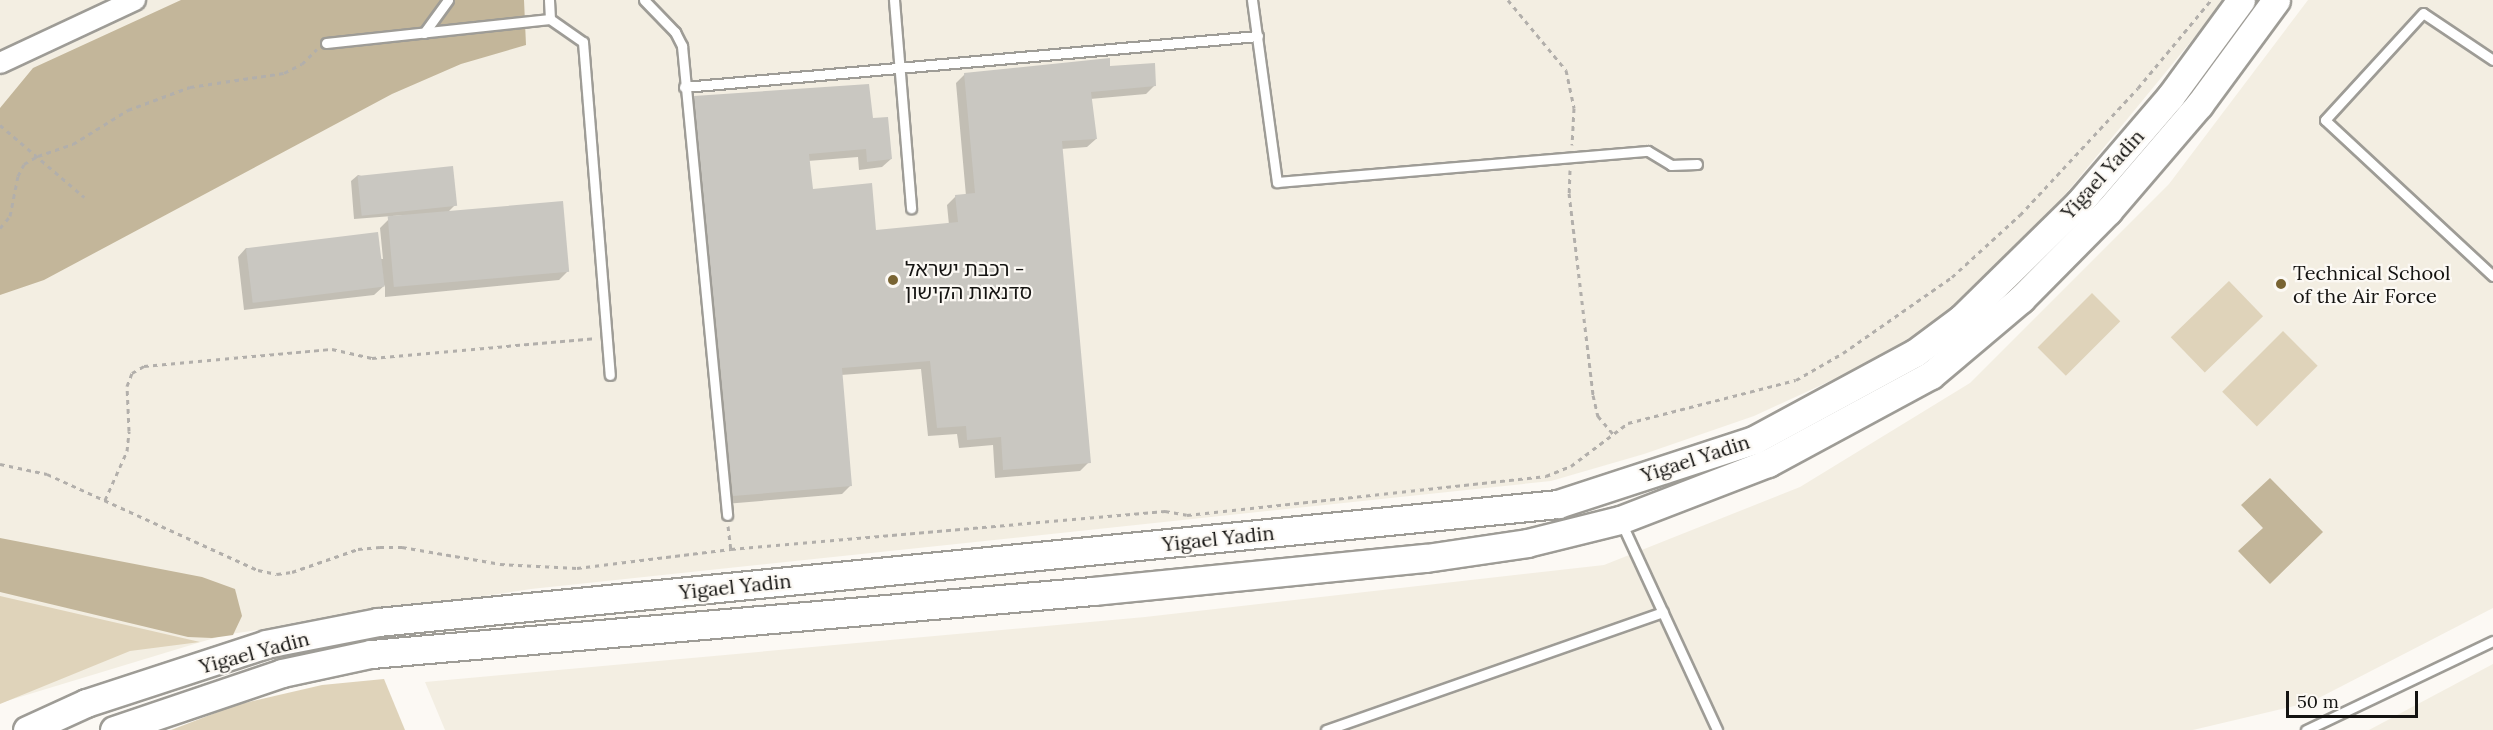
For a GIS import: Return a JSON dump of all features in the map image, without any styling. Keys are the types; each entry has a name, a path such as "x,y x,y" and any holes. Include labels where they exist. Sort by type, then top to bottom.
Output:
{"main road":[{"name":"Yigael Yadin","path":"27,730 86,703 266,644 378,622 1558,504 1754,440 1915,353 1962,318 2093,187 2170,97 2241,0"},
{"name":"Yigael Yadin","path":"114,730 282,673 371,654 1093,591 1426,558 1527,543 1620,520 1768,463 1931,375 2020,299 2108,211 2199,105 2276,0"}],"street":[{"path":"0,63 135,0"}],"lane":[{"path":"424,33 448,0"},
{"path":"549,0 550,19"},
{"path":"644,0 675,32 682,46 684,87 727,515"},
{"path":"894,0 911,208"},
{"path":"1252,0 1277,182 1648,151 1671,165 1697,164"},
{"path":"2493,60 2423,13 2325,120 2493,276"},
{"path":"326,43 550,19 583,42 598,211 605,338 610,375"},
{"path":"684,87 1258,36"},
{"path":"1620,520 1717,730"},
{"path":"1326,730 1663,612"},
{"path":"2306,730 2493,640"}],"path":[{"path":"1508,0 1566,70 1574,108 1569,193 1593,395 1598,416 1612,434"},
{"path":"0,464 47,474 258,570 277,574 291,572 358,549 380,547 402,547 500,564 577,568 731,549 1165,511 1187,515 1546,476 1571,466 1628,423 1666,411 1741,396 1796,380 1843,353 1952,277 2028,206 2138,88 2211,0"},
{"path":"0,228 10,216 18,176 24,164 38,156 73,144 128,110 190,87 284,73 302,64 314,51 326,43"},
{"path":"0,125 84,197"},
{"path":"105,500 127,451 129,431 127,386 132,374 144,366 332,349 372,358 605,338"},
{"path":"727,515 731,549"}],"shaded area":[{"path":"0,0 2225,0 2009,263 1919,340 1754,416 1644,454 1551,481 531,589 224,635 0,703"},
{"path":"181,0 524,0 526,45 461,64 392,94 44,280 0,295 0,108 33,68"},
{"name":"Technical School of the Air Force","path":"2308,0 2493,0 2493,608 2311,702 2193,730 445,730 425,682 1145,617 1604,565 1800,487 1970,383 2169,184"},
{"path":"2229,281 2263,316 2205,373 2171,337"},
{"path":"2092,293 2120,321 2066,376 2038,347"},
{"path":"2283,331 2318,366 2257,426 2222,392"},
{"path":"2270,478 2323,532 2270,584 2238,551 2263,528 2241,505"},
{"path":"0,538 202,577 235,589 242,616 233,635 212,638 188,637 0,592"},
{"path":"0,596 200,642 130,651 0,704"},
{"path":"2493,664 2493,730 2369,730"},
{"path":"384,679 405,730 171,730 236,705 322,685"}],"building":[{"name":"רכבת ישראל - סדנאות הקישון","path":"1110,58 1110,66 1155,63 1156,86 1091,92 1097,139 1062,141 1091,463 1003,470 1001,437 967,440 966,426 937,428 930,361 842,368 852,486 733,496 694,96 869,84 873,118 888,117 892,159 867,162 866,149 809,154 813,189 872,183 876,230 958,222 955,195 975,193 964,73"},
{"path":"453,166 457,206 362,216 358,176"},
{"path":"563,201 569,272 394,287 388,216"},
{"path":"378,232 385,287 253,303 246,248"}],"place":[{"name":"רכבת ישראל - סדנאות הקישון","path":"893,280"},
{"name":"Technical School of the Air Force","path":"2281,284"}]}
